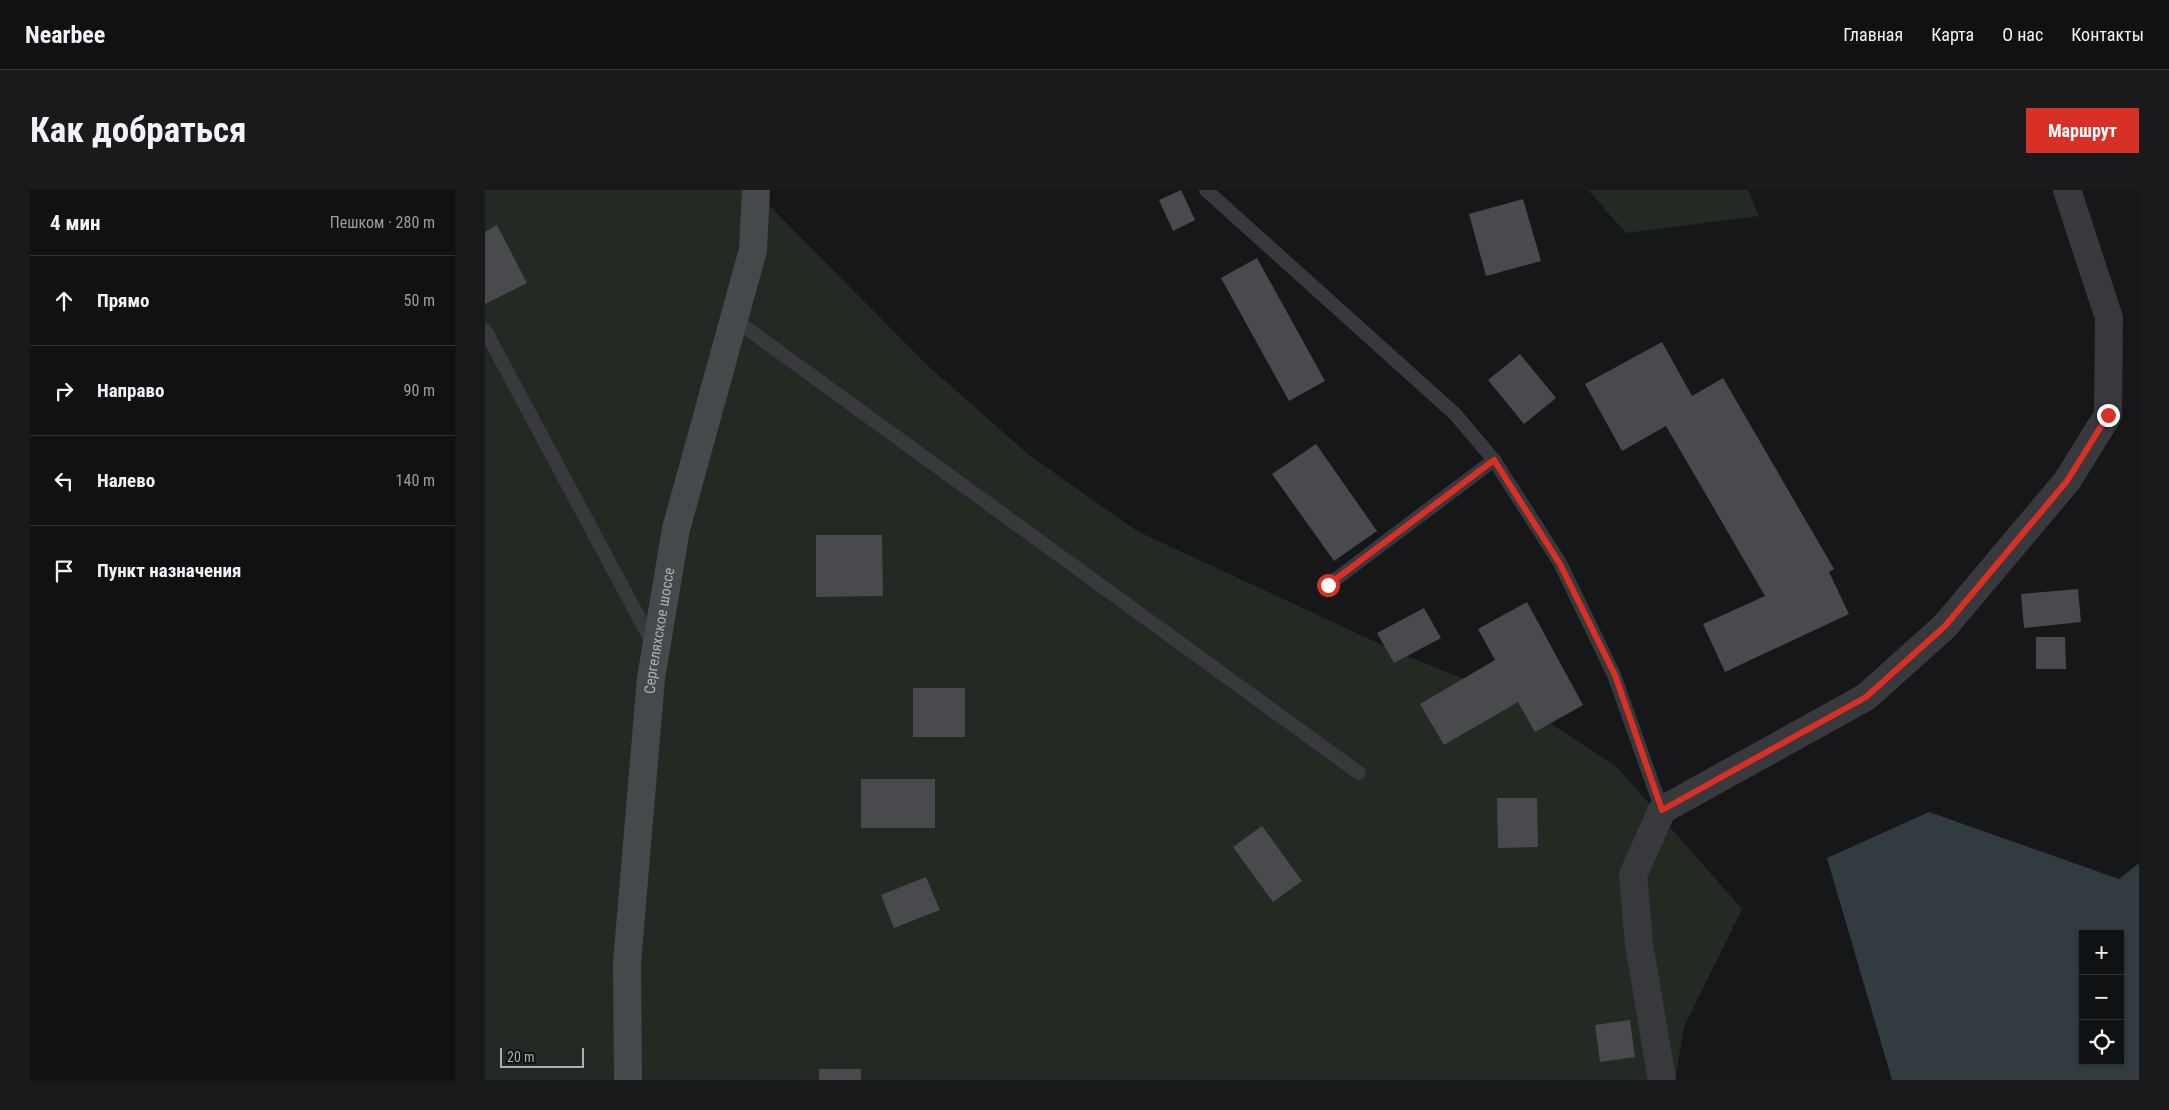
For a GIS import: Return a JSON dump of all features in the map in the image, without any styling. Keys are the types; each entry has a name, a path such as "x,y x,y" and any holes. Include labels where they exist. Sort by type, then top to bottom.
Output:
{"main road":[{"name":"Сергеляхское шоссе","path":"628,1080 627,963 651,678 676,529 753,250 756,190"}],"street":[{"path":"1662,1080 1639,944 1633,875 1662,810 1866,697 1945,626 2067,481 2108,415 2109,318 2067,190"}],"lane":[{"path":"1206,190 1455,414 1494,460 1560,564 1615,675 1662,810"},
{"path":"734,319 1359,773"},
{"path":"485,330 656,649"},
{"path":"1328,585 1494,460"}],"shaded area":[{"path":"485,190 754,190 926,364 1029,455 1137,531 1395,651 1513,699 1616,766 1742,909 1684,1027 1675,1080 485,1080"},
{"path":"1588,190 1748,190 1759,216 1626,233"},
{"path":"1929,812 2119,879 2139,863 2139,1080 1892,1080 1827,858"}],"building":[{"path":"1181,190 1195,220 1173,231 1159,200"},
{"path":"1523,199 1541,261 1486,276 1469,214"},
{"path":"497,225 527,283 485,304 485,232"},
{"path":"1257,258 1325,381 1289,401 1221,278"},
{"path":"1662,342 1692,396 1723,378 1834,569 1829,572 1849,614 1725,672 1703,624 1765,596 1666,426 1622,451 1585,384"},
{"path":"1520,354 1556,398 1524,424 1488,380"},
{"path":"1316,444 1377,531 1334,561 1272,474"},
{"path":"816,535 882,535 883,596 816,597"},
{"path":"2078,589 2081,622 2024,628 2021,594"},
{"path":"1527,602 1583,705 1535,732 1518,702 1444,745 1420,704 1495,660 1478,629"},
{"path":"1424,608 1441,638 1394,663 1377,633"},
{"path":"2036,637 2065,637 2066,669 2036,669"},
{"path":"913,688 965,688 965,737 913,737"},
{"path":"861,779 935,779 935,828 861,828"},
{"path":"1497,798 1537,798 1538,847 1498,848"},
{"path":"1262,826 1302,881 1273,902 1233,847"},
{"path":"926,877 940,910 894,928 881,895"},
{"path":"1630,1020 1635,1057 1600,1062 1595,1025"},
{"path":"819,1069 861,1069 861,1080 819,1080"}],"route":[{"path":"1328,585 1494,460 1560,564 1615,675 1662,810 1866,697 1945,626 2067,481 2108,415"}]}
